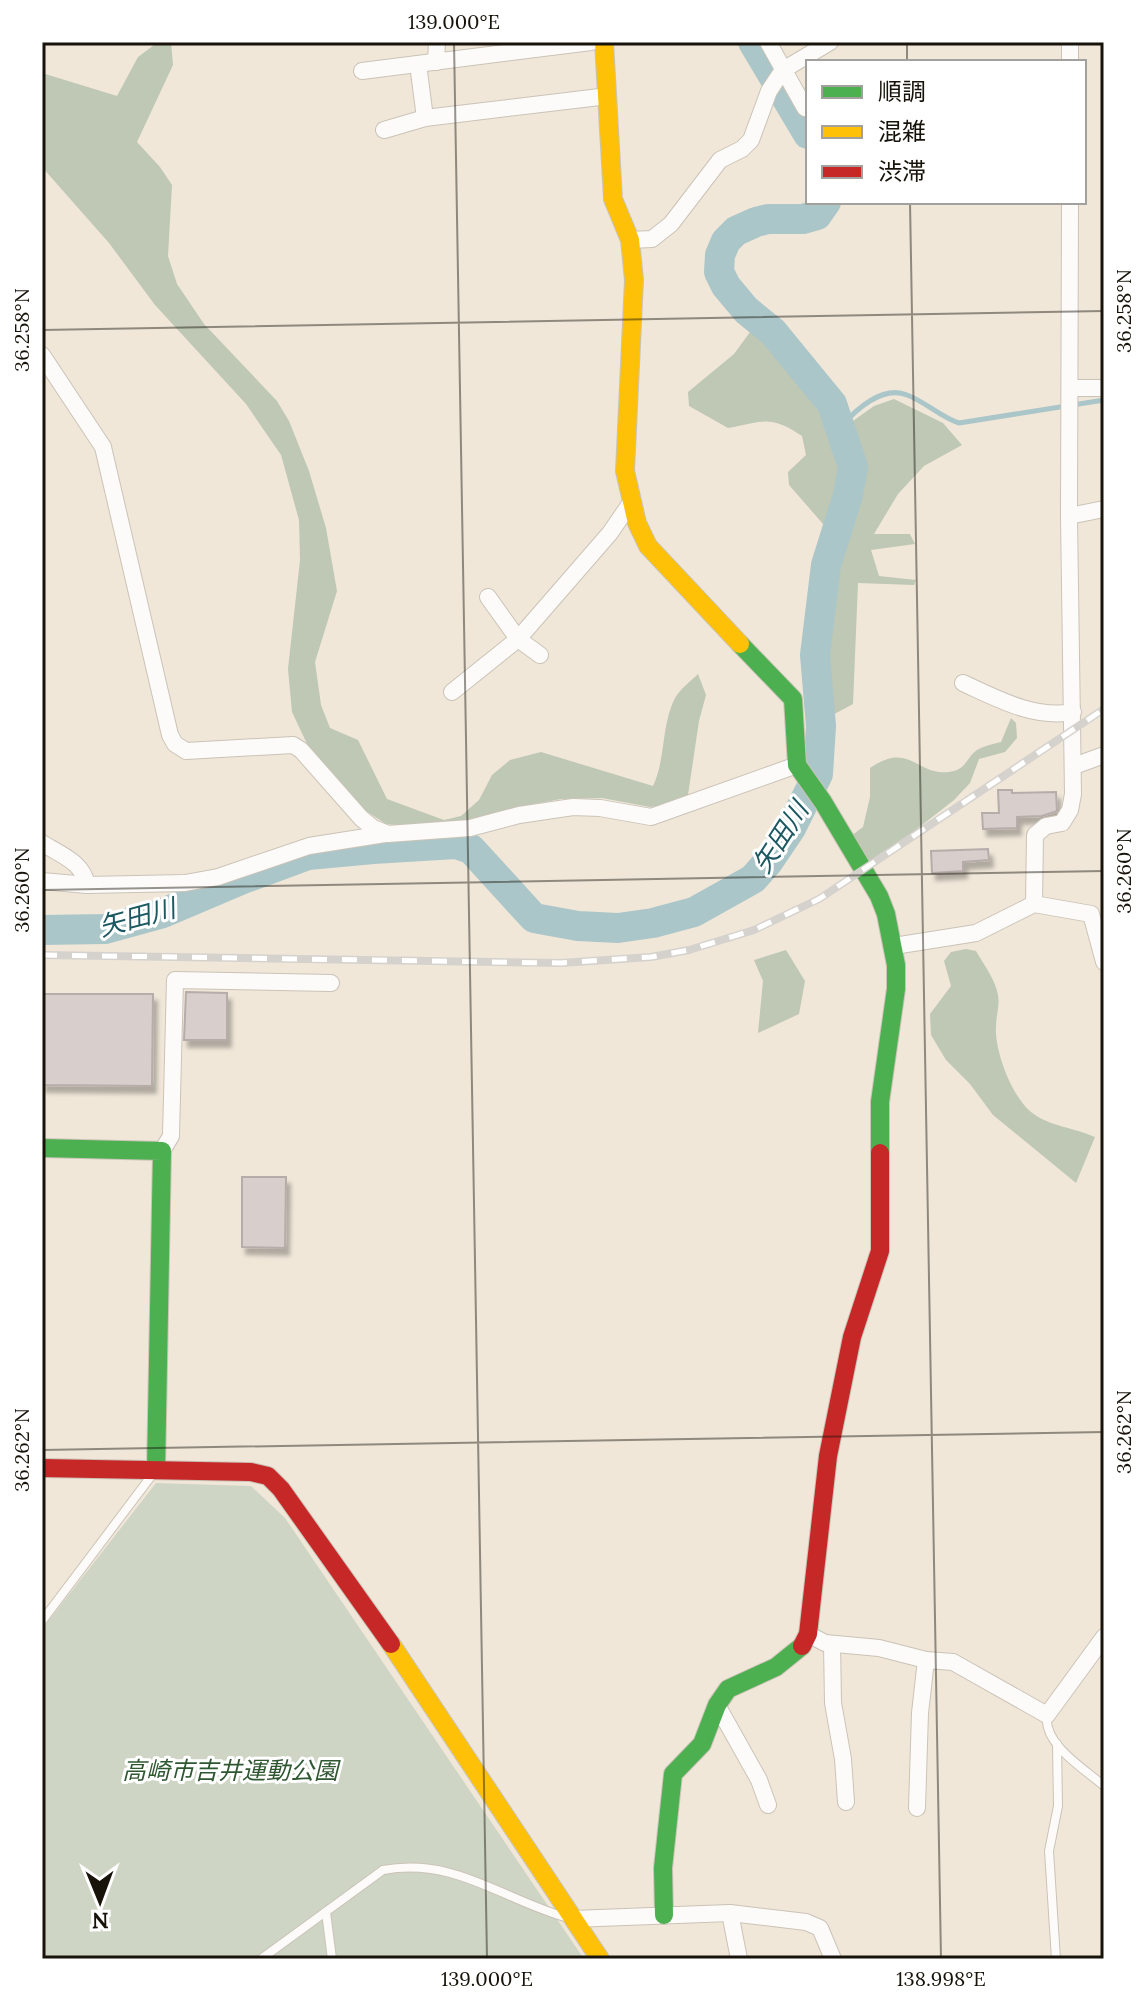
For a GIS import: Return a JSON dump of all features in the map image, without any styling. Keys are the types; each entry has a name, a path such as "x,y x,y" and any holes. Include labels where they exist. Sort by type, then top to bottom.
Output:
{"street":[{"path":"436,62 437,42"},
{"path":"362,71 591,42"},
{"path":"604,42 613,199 630,240 634,280 625,471 637,523 648,546 667,569 793,699 800,768 879,896 894,946 896,989 880,1102 880,1251 852,1337 828,1456 808,1634 802,1646 776,1667 728,1689 717,1705 702,1744 673,1774 663,1868 664,1915"},
{"path":"768,42 805,108"},
{"path":"630,240 658,236 671,224 720,160 748,144 769,91 782,71 830,42"},
{"path":"418,64 425,118"},
{"path":"384,130 425,118 608,96"},
{"path":"1034,904 1035,835 1046,826 1062,823 1070,810 1074,766 1069,516 1070,204"},
{"path":"42,355 103,447 170,735 175,744 193,751 293,745 301,750 361,818 373,828 388,834"},
{"path":"1070,388 1104,388"},
{"path":"452,692 518,639 610,533 632,501"},
{"path":"1069,516 1104,509"},
{"path":"488,597 518,639 540,655"},
{"path":"963,683 1004,702 1051,716 1073,712"},
{"path":"1074,766 1104,755"},
{"path":"42,881 143,886 218,877 309,846 388,834 470,828 519,815 573,807 600,808 651,817 800,768"},
{"path":"42,843 79,866 85,873 87,885"},
{"path":"894,946 976,933 1034,904 1091,914 1104,962"},
{"path":"156,1470 162,1151 171,1136 175,980 331,983"},
{"path":"42,1148 162,1151"},
{"path":"42,1468 251,1472 268,1476 281,1489 362,1601 600,1959"},
{"path":"808,1634 825,1643 879,1648 926,1660 953,1662 1047,1715 1104,1637"},
{"path":"832,1644 833,1703 843,1759 846,1802"},
{"path":"917,1808 920,1713 926,1660"},
{"path":"717,1705 759,1780 768,1805"},
{"path":"573,1919 730,1913 806,1922 820,1928 833,1959"},
{"path":"730,1913 739,1959"}],"lane":[{"path":"42,1621 156,1470"},
{"path":"1047,1715 1046,1723 1057,1744 1104,1786"},
{"path":"1056,1959 1049,1851 1058,1806 1057,1744"},
{"path":"261,1959 383,1870 403,1866 455,1872 540,1910 573,1919"},
{"path":"326,1912 332,1959"}],"green space":[{"path":"158,42 171,42 173,65 137,142 172,185 168,256 177,284 204,324 277,401 289,421 309,471 326,528 337,591 315,662 321,705 330,728 358,740 387,799 444,820 461,816 479,800 492,775 510,760 541,752 653,786 671,708 677,695 698,674 706,695 688,795 650,807 602,798 561,799 466,824 386,824 366,811 309,748 292,712 288,669 300,560 299,520 281,455 246,404 155,305 109,243 42,167 42,73 117,96 138,57"},
{"path":"753,328 836,433 874,406 894,399 943,423 962,445 924,466 898,494 874,534 910,534 915,544 871,550 879,576 916,580 914,585 858,583 853,704 827,718 824,661 830,613 844,548 789,485 788,472 806,455 802,436 774,422 728,428 689,406 688,392 734,354"},
{"path":"1011,718 1016,723 1017,738 1005,752 979,759 970,783 954,800 867,868 851,836 863,827 870,797 870,768 884,760 896,758 931,770 954,771 977,750 1001,742"},
{"path":"786,950 805,981 799,1014 758,1033 763,981 754,960"},
{"path":"976,951 997,989 998,1047 1017,1096 1038,1117 1095,1137 1076,1183 993,1115 970,1084 946,1060 931,1035 930,1014 951,986 944,961 951,952"},
{"name":"高崎市吉井運動公園","path":"156,1483 251,1486 285,1518 584,1959 42,1959 42,1629"}],"building":[{"path":"998,790 1012,790 1012,793 1056,792 1057,811 1042,816 1017,817 1017,828 983,829 982,813 999,813"},
{"path":"988,849 989,860 963,862 963,871 932,873 931,851"},
{"path":"186,992 227,993 227,1040 184,1040"},
{"path":"42,994 153,994 152,1086 42,1085"},
{"path":"242,1177 286,1177 285,1248 242,1247"}],"waterway":[{"name":"矢田川","path":"753,42 806,131"},
{"name":"矢田川","path":"42,930 105,929 163,913 308,855 373,849 456,844 471,849 534,918 578,926 618,928 694,912 753,879 791,828 818,774 821,726 815,655 826,565 848,495 853,467 832,404 773,332 746,310 726,286 719,272 720,255 726,241 736,231 768,219 803,219 817,215 825,204"},
{"path":"841,427 862,406 889,393 907,395 959,423 1104,400"}],"railway":[{"path":"42,955 561,963 651,957 689,950 754,930 819,899 1104,709"}],"traffic: fast":[{"path":"740,644 793,699 797,765 823,802 879,896 886,914 896,965 896,989 880,1102 880,1153"},
{"path":"42,1148 162,1151 156,1470"},
{"path":"664,1915 663,1868 673,1774 702,1744 717,1705 728,1689 776,1667 802,1646"}],"traffic: slow":[{"path":"604,42 613,199 630,240 634,280 625,471 637,523 648,546 740,644"},
{"path":"391,1644 600,1959"}],"traffic: jam":[{"path":"802,1646 808,1634 828,1456 852,1337 880,1251 880,1153"},
{"path":"42,1468 251,1472 268,1476 281,1489 391,1644"}]}
